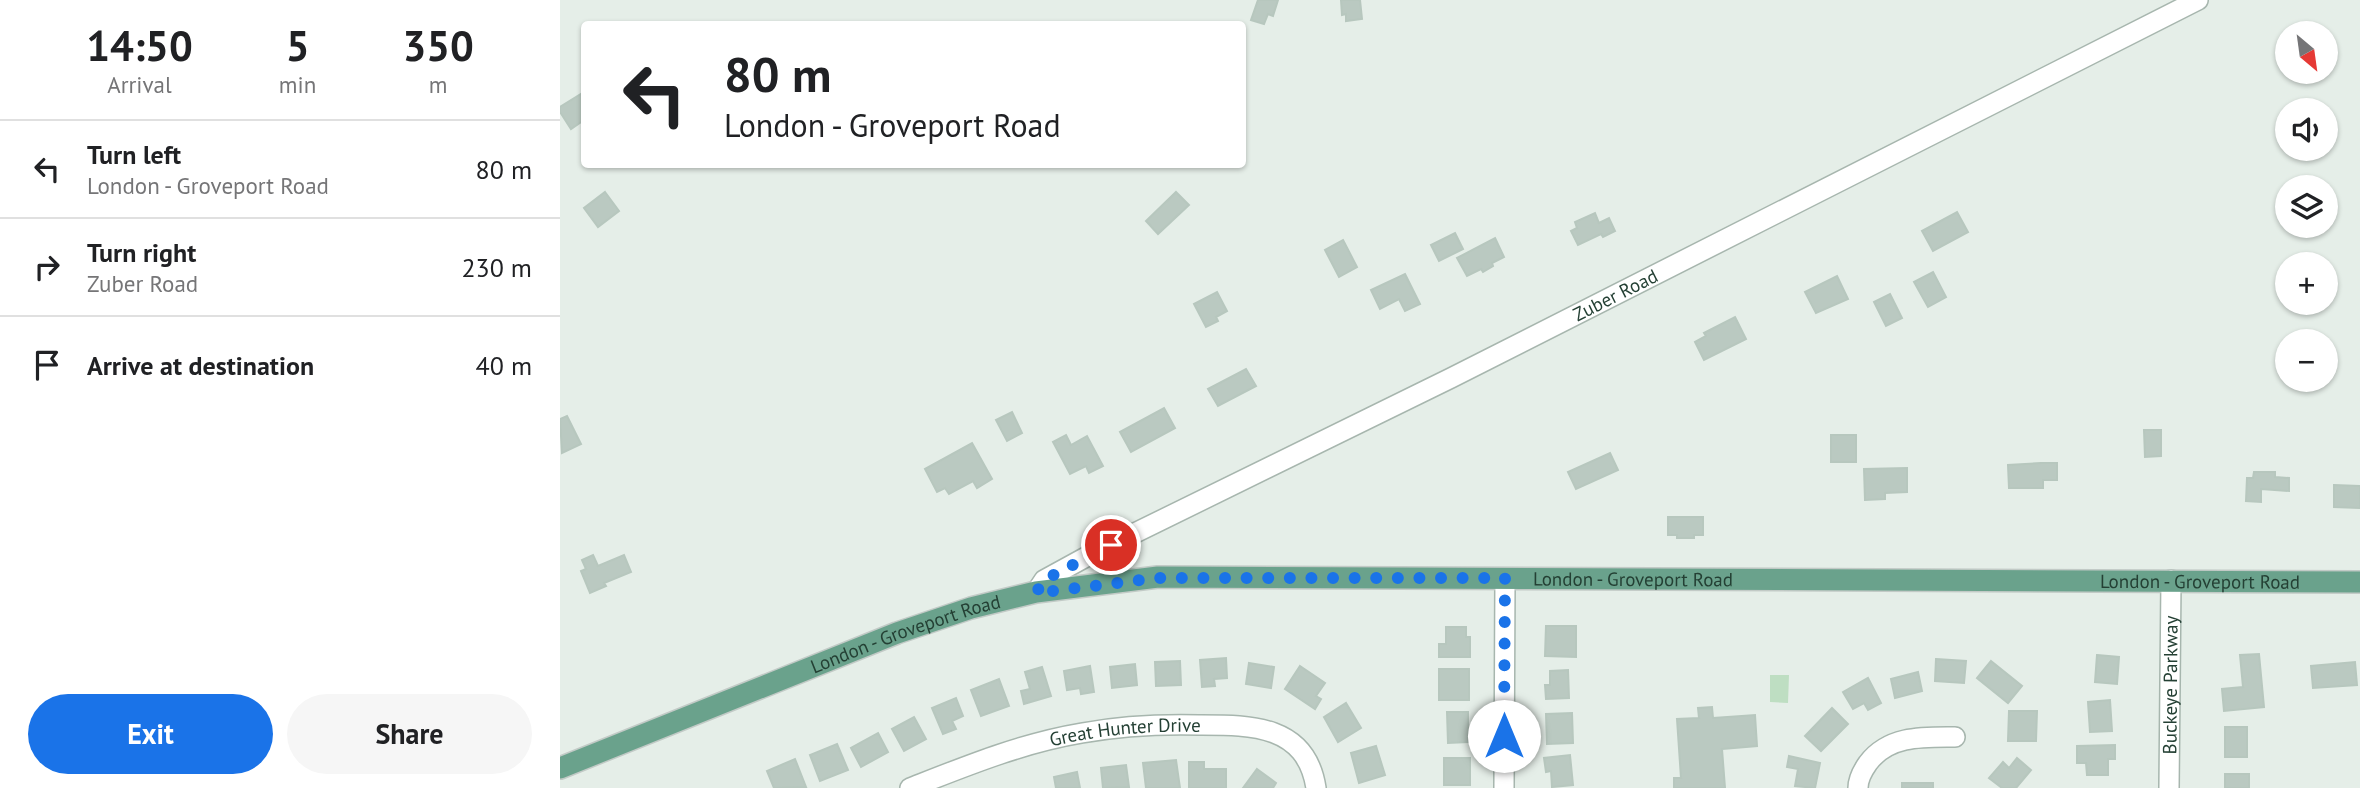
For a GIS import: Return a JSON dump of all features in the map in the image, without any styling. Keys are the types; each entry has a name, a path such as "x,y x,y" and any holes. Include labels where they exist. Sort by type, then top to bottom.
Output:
{"main road":[{"name":"London - Groveport Road","path":"560,768 897,633 971,608 1036,593 1158,578 2360,582"}],"street":[{"name":"Zuber Road","path":"1036,593 1044,580 1086,557 1451,378 2198,0"},
{"path":"1504,788 1505,578"},
{"name":"Buckeye Parkway","path":"2169,788 2171,580"},
{"name":"Great Hunter Drive","path":"910,788 1026,746 1082,733 1186,724 1243,725 1267,729 1281,735 1297,747 1308,763 1315,788"},
{"path":"1858,788 1864,769 1884,747 1897,741 1955,737"}],"green space":[{"path":"1770,675 1789,675 1788,703 1770,702"}],"building":[{"path":"1258,0 1278,0 1273,16 1268,14 1264,24 1251,20"},
{"path":"1341,0 1360,0 1362,19 1346,21 1346,14 1342,15"},
{"path":"581,94 581,122 571,129 560,112 560,107"},
{"path":"605,192 619,211 598,227 584,208"},
{"path":"1176,192 1189,205 1158,234 1146,221"},
{"path":"1957,212 1968,232 1933,251 1922,231"},
{"path":"1595,213 1599,223 1609,218 1615,231 1603,237 1601,234 1578,245 1571,231 1577,228 1575,222"},
{"path":"1455,233 1463,249 1439,261 1431,245"},
{"path":"1495,238 1504,257 1483,272 1481,269 1467,276 1457,258"},
{"path":"1343,240 1357,267 1339,277 1325,250"},
{"path":"1933,272 1946,297 1928,307 1914,282"},
{"path":"1405,274 1420,304 1405,311 1399,299 1380,309 1371,290"},
{"path":"1837,276 1848,299 1816,313 1805,292"},
{"path":"1217,292 1227,311 1216,317 1218,321 1206,327 1194,304"},
{"path":"1890,294 1902,318 1886,326 1874,302"},
{"path":"1735,317 1746,339 1704,360 1695,342 1706,336 1704,333"},
{"path":"1246,369 1256,386 1218,406 1208,389"},
{"path":"1164,408 1175,428 1131,452 1120,432"},
{"path":"1012,412 1022,433 1007,441 996,420"},
{"path":"567,416 581,444 562,453 560,419"},
{"path":"2144,430 2161,430 2161,456 2145,457"},
{"path":"1066,435 1071,445 1087,436 1103,466 1089,473 1086,466 1070,474 1053,442"},
{"path":"1831,435 1856,435 1856,462 1831,462"},
{"path":"972,443 992,479 977,488 973,481 949,494 945,488 937,492 925,469"},
{"path":"1610,453 1618,470 1576,489 1568,472"},
{"path":"2057,463 2057,480 2043,480 2043,488 2009,488 2008,465"},
{"path":"1907,468 1907,492 1885,493 1885,499 1865,500 1864,469"},
{"path":"2254,472 2275,472 2275,477 2289,478 2289,491 2261,489 2261,502 2246,501 2247,478 2253,478"},
{"path":"2334,485 2360,486 2360,508 2334,507"},
{"path":"1668,517 1703,517 1703,535 1677,538 1677,535 1668,535"},
{"path":"593,555 598,566 624,555 631,572 604,583 606,586 590,593 581,571 586,569 582,560"},
{"path":"1546,626 1576,626 1576,657 1545,656"},
{"path":"1446,627 1466,627 1466,637 1470,637 1470,657 1439,657 1439,644 1446,644"},
{"path":"2259,654 2264,707 2224,711 2222,689 2243,687 2240,655"},
{"path":"2097,655 2119,657 2117,684 2095,682"},
{"path":"1226,658 1227,678 1214,679 1215,686 1202,687 1200,660"},
{"path":"1936,659 1966,661 1964,683 1935,681"},
{"path":"1180,661 1181,685 1156,686 1155,662"},
{"path":"1991,661 2022,686 2008,703 1977,678"},
{"path":"2355,662 2357,685 2313,688 2311,666"},
{"path":"1249,663 1274,667 1271,688 1246,684"},
{"path":"1135,664 1137,685 1112,688 1110,667"},
{"path":"1090,666 1094,692 1081,694 1080,688 1067,690 1064,671"},
{"path":"1300,666 1325,683 1316,696 1321,699 1315,709 1285,689"},
{"path":"1042,667 1051,696 1024,704 1021,691 1030,689 1025,672"},
{"path":"1439,669 1469,669 1469,700 1439,700"},
{"path":"1568,670 1569,698 1546,699 1545,685 1550,685 1550,671"},
{"path":"1918,672 1922,691 1895,698 1891,679"},
{"path":"1868,678 1881,703 1868,710 1864,703 1853,709 1843,692"},
{"path":"999,679 1009,706 981,716 971,690"},
{"path":"956,698 963,716 952,721 956,729 943,734 932,708"},
{"path":"2110,700 2112,731 2090,732 2088,702"},
{"path":"1346,703 1361,728 1338,742 1324,717"},
{"path":"1712,707 1713,718 1755,715 1757,746 1722,749 1725,788 1674,788 1674,778 1681,778 1677,719 1699,718 1698,708"},
{"path":"1832,708 1848,724 1821,751 1805,736"},
{"path":"2009,711 2037,711 2036,741 2008,741"},
{"path":"1447,712 1468,712 1468,742 1448,743"},
{"path":"1572,713 1573,743 1547,744 1546,714"},
{"path":"914,717 926,739 904,751 892,729"},
{"path":"2225,727 2247,727 2247,757 2225,757"},
{"path":"878,733 888,752 861,767 851,748"},
{"path":"837,744 848,770 820,781 810,755"},
{"path":"2115,745 2115,759 2108,759 2108,775 2087,775 2086,763 2077,763 2077,746"},
{"path":"1376,746 1385,775 1359,783 1351,753"},
{"path":"1570,755 1573,785 1552,787 1551,771 1546,772 1544,758"},
{"path":"1789,756 1820,763 1815,788 1795,786 1798,769 1787,767"},
{"path":"1444,758 1470,758 1470,785 1444,785"},
{"path":"2017,758 2031,770 2016,788 2002,788 1989,778 2003,762 2009,768"},
{"path":"795,759 806,787 774,788 767,771"},
{"path":"1176,760 1180,788 1146,788 1143,763"},
{"path":"1189,762 1204,762 1204,769 1226,769 1226,788 1189,788"},
{"path":"1126,765 1129,787 1103,788 1101,768"},
{"path":"1257,769 1276,783 1273,788 1243,788"},
{"path":"1077,772 1080,788 1056,788 1054,777"},
{"path":"2225,774 2249,774 2249,788 2225,788"},
{"path":"1902,783 1933,783 1933,788 1902,788"}],"route":[{"path":"1111,545 1044,580 1036,593 1077,586 1205,576 1505,578 1504,736"}]}
